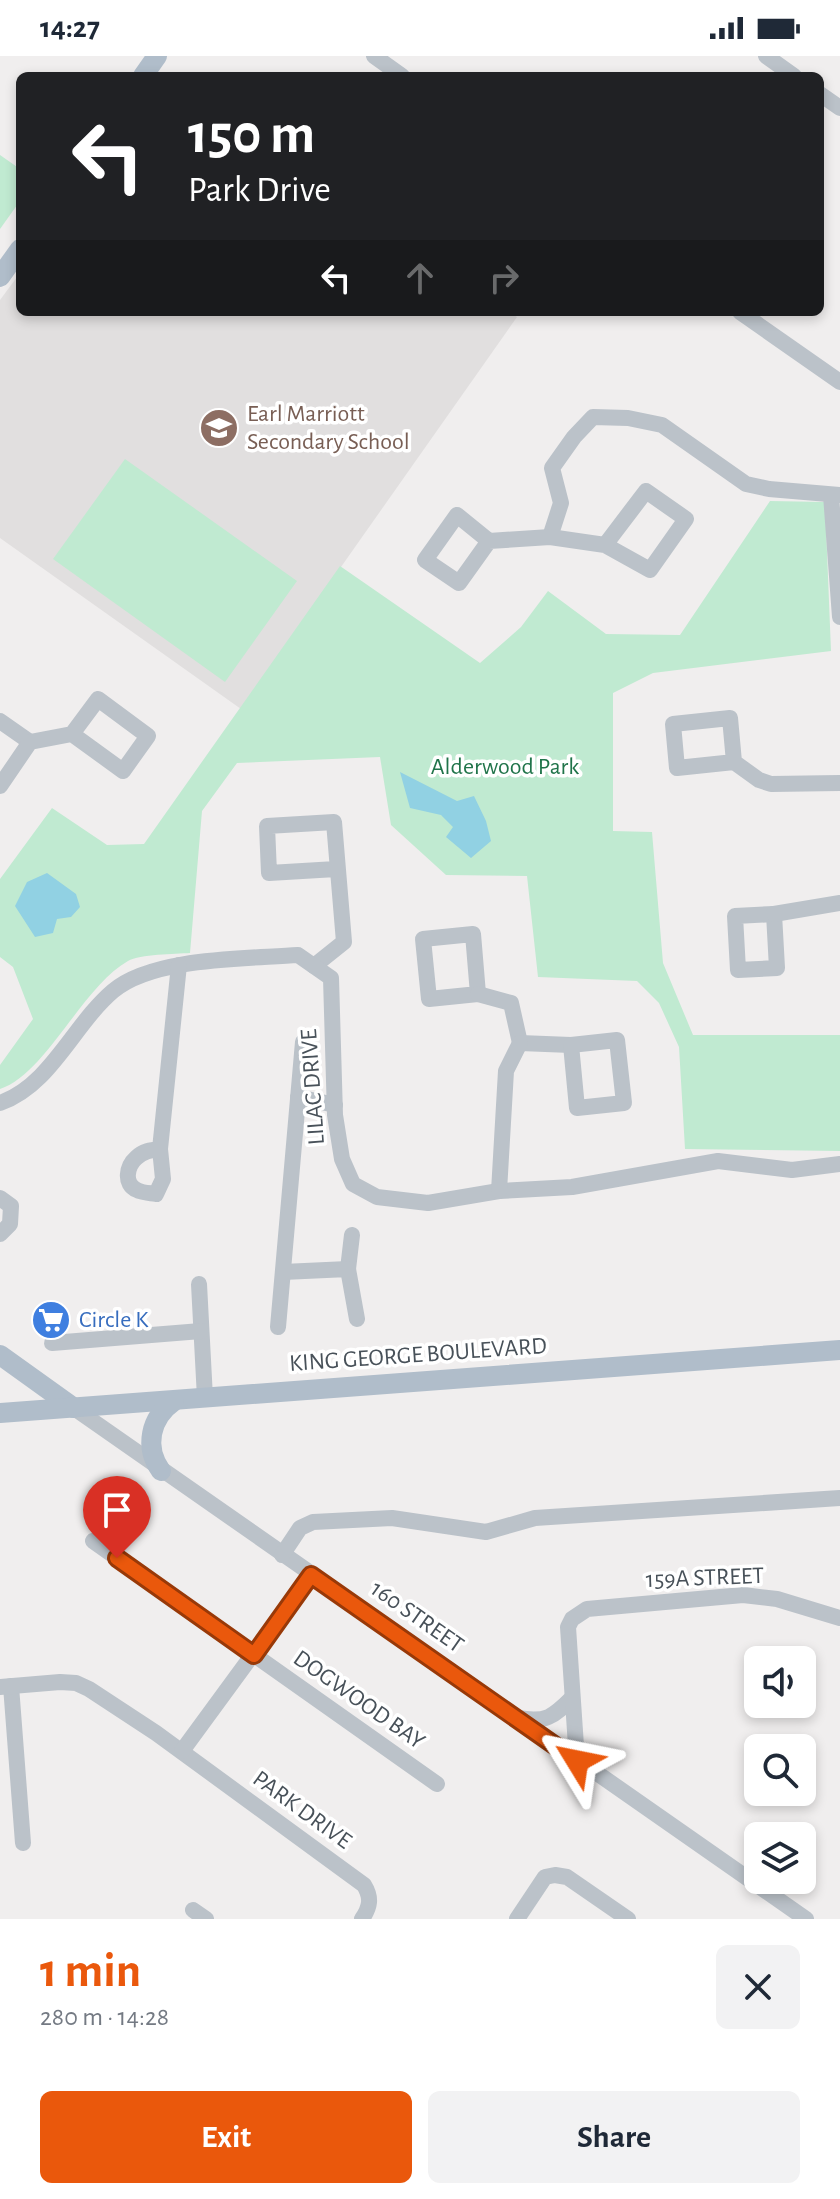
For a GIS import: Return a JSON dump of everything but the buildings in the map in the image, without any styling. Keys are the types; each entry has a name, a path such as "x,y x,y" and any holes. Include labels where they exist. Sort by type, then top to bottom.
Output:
{"main road":[{"path":"0,277 16,255"},
{"name":"KING GEORGE BOULEVARD","path":"0,1413 840,1350"},
{"name":"160 STREET","path":"0,1355 74,1408"},
{"path":"161,1471 152,1458 150,1446 157,1419 164,1408 174,1401"}],"street":[{"path":"374,56 396,72"},
{"path":"766,56 788,72"},
{"path":"746,316 840,382"},
{"path":"550,537 561,503 552,468 593,417 628,418 662,425 746,484 836,495 840,617"},
{"path":"489,541 550,537 605,545 650,570 686,519 646,491 605,545"},
{"path":"0,786 30,742 72,734 98,699 148,736 123,771 72,734"},
{"path":"734,762 730,718 673,724 677,768 734,762 759,780 771,784 840,783"},
{"path":"0,721 30,742"},
{"path":"0,1103 16,1097 41,1074 113,991 144,973 179,965 298,955 314,966 344,942 334,822 267,826 269,873 336,869"},
{"path":"774,914 840,903"},
{"path":"478,994 473,934 423,939 429,999 478,994 511,1003 520,1043 506,1071 499,1191"},
{"path":"160,1149 179,965"},
{"name":"LILAC DRIVE","path":"314,966 331,978 335,1105 342,1159 353,1184 377,1197 428,1203 499,1191 572,1187 718,1161 792,1170 840,1164"},
{"path":"520,1043 571,1045 617,1040 624,1103 577,1108 571,1045"},
{"path":"278,1327 303,1042"},
{"path":"298,1097 335,1105"},
{"path":"0,1198 11,1206 10,1224 0,1234"},
{"path":"352,1235 348,1269 357,1319"},
{"path":"283,1272 348,1269"},
{"path":"199,1284 205,1398"},
{"path":"52,1343 201,1331"},
{"name":"160 STREET","path":"74,1408 806,1919"},
{"path":"282,1555 300,1528 313,1522 392,1518 486,1532 535,1518 840,1498"},
{"name":"DOGWOOD BAY","path":"93,1541 437,1784"},
{"path":"182,1751 311,1575"},
{"name":"159A STREET","path":"572,1698 568,1627 572,1619 587,1609 743,1595 777,1599 840,1618"},
{"name":"PARK DRIVE","path":"6,1687 60,1682 76,1683 89,1689 182,1751 364,1885 370,1895 368,1909 362,1919"},
{"path":"6,1687 23,1843"},
{"path":"514,1717 535,1721 553,1717 572,1698"},
{"path":"572,1698 577,1761"},
{"path":"517,1919 545,1877 555,1875 567,1877 628,1919"}],"shaded area":[{"name":"Earl Marriott Secondary School","path":"16,278 16,316 517,317 241,709 0,538 0,300"}],"green space":[{"path":"0,155 16,166 16,207 0,229"},
{"path":"125,459 297,581 225,682 53,559"},
{"name":"Alderwood Park","path":"770,501 825,502 831,651 653,673 613,693 613,831 652,832 663,963 693,1035 840,1035 840,1151 685,1149 679,1047 659,1003 637,981 538,977 527,876 446,875 391,825 380,757 237,763 202,811 190,953 133,959 111,973 33,1066 0,1089 0,1065 33,1019 13,967 0,957 0,879 52,808 107,845 144,844 340,566 480,663 521,627 548,591 606,634 680,635"}],"water":[{"path":"400,772 457,801 474,796 491,841 471,858 446,837 453,827 441,815 410,808"},
{"path":"47,873 76,894 80,907 71,917 57,919 53,933 35,937 15,906 27,882"}],"place":[{"name":"Earl Marriott Secondary School","path":"219,428"},
{"name":"Circle K","path":"51,1320"}],"route":[{"path":"117,1558 254,1655 311,1575 577,1761"}]}
